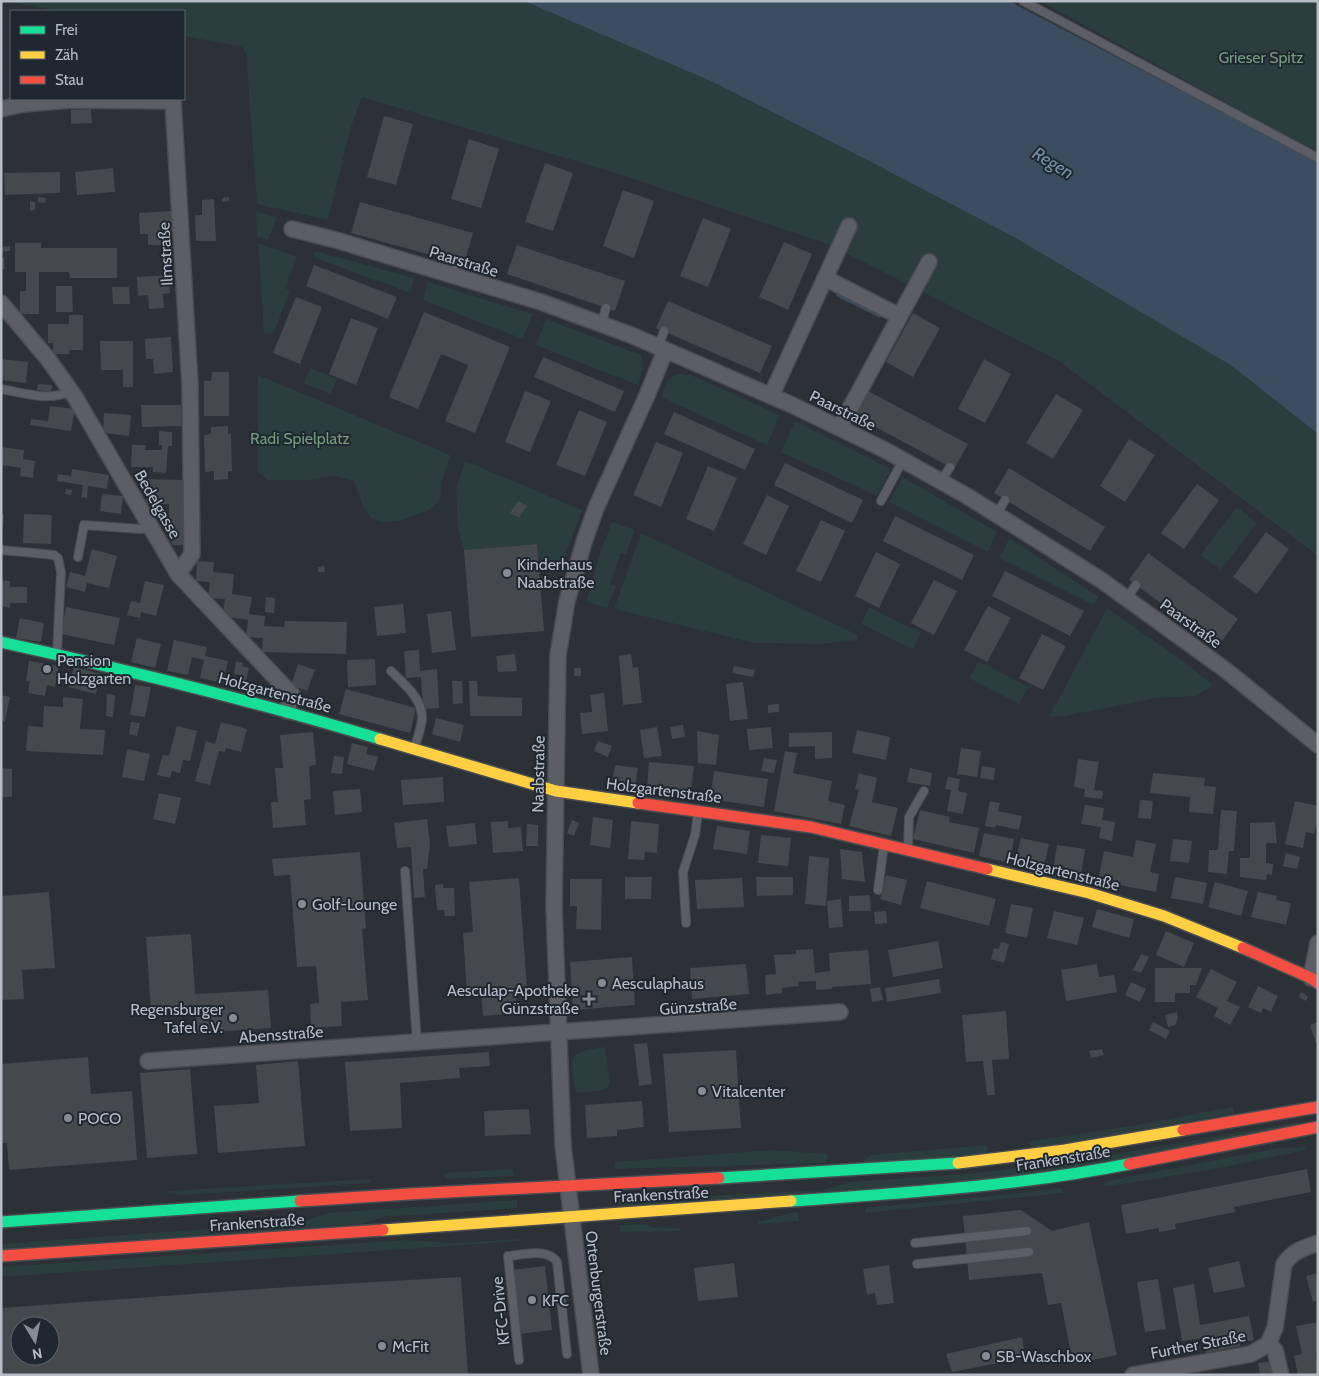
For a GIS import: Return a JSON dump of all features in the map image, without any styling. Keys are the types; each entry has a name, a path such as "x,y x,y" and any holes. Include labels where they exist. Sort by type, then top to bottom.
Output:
{"main road":[{"name":"Holzgartenstraße","path":"1,642 113,667 287,711 556,791 811,827 1089,893 1164,916 1213,935 1314,980"},
{"name":"Frankenstraße","path":"1,1221 15,1222 567,1185 963,1163 1066,1150 1318,1107"},
{"name":"Frankenstraße","path":"1,1256 763,1204 964,1188 1089,1172 1318,1127"}],"street":[{"name":"Ilmstraße","path":"1,109 24,104 71,100 173,101 190,385 191,435 192,554 178,574"},
{"path":"771,396 849,226"},
{"name":"Paarstraße","path":"292,229 454,269 601,324 840,427 903,460 1070,560 1126,598 1227,672 1318,745"},
{"path":"840,427 929,262"},
{"path":"825,278 900,316"},
{"name":"Bedelgasse","path":"1,303 48,359 71,391 178,574 292,695 287,711"},
{"name":"Naabstraße","path":"571,1216 563,1145 554,907 558,655 564,614 572,580 596,508 648,393 662,349"},
{"path":"1314,980 1318,943"},
{"name":"Günzstraße","path":"558,1033 840,1012"},
{"name":"Abensstraße","path":"148,1061 558,1033"},
{"name":"Ortenburgerstraße","path":"571,1216 591,1375"},
{"path":"1281,1375 1275,1350 1268,1344 1275,1328 1284,1264 1290,1255 1300,1249 1318,1243"},
{"name":"Further Straße","path":"1133,1375 1154,1373 1251,1354 1268,1344"}],"lane":[{"path":"1023,1 1318,158"},
{"path":"601,324 606,308"},
{"path":"662,349 664,331"},
{"path":"1,389 47,397 62,395 71,391"},
{"path":"882,501 903,460"},
{"path":"941,482 950,467"},
{"path":"996,514 1005,500"},
{"path":"78,557 84,525 140,529 152,528"},
{"path":"1,550 54,555 58,558 61,572 57,655"},
{"path":"1126,598 1136,585"},
{"path":"391,671 411,691 420,710 422,717 414,749"},
{"path":"908,850 909,817 924,791"},
{"path":"686,923 683,872 695,835 698,811"},
{"path":"878,890 884,845"},
{"path":"405,871 417,1043"},
{"path":"915,1243 1027,1231"},
{"path":"917,1264 1029,1252"},
{"name":"KFC-Drive","path":"519,1360 508,1256 546,1253 553,1256 557,1262 567,1354"}],"green space":[{"path":"6,1 524,1 713,82 1012,236 1232,366 1318,434 1318,556 1059,361 828,244 619,174 362,97 351,127 328,220 257,204 246,53 242,47 185,36 185,10 53,10"},
{"name":"Grieser Spitz","path":"1040,1 1318,1 1318,151 1294,140"},
{"path":"256,212 277,217 268,240 257,237"},
{"path":"258,243 297,257 285,288 290,290 274,333 264,334"},
{"path":"315,251 414,278 411,293 313,257"},
{"path":"428,282 532,314 523,339 423,300"},
{"path":"546,319 641,355 643,368 638,385 536,345"},
{"path":"310,368 337,379 331,394 304,383"},
{"path":"677,374 691,375 780,415 767,445 661,397 668,380"},
{"name":"Radi Spielplatz","path":"258,375 450,455 442,482 440,499 429,510 403,520 383,523 371,518 363,506 354,481 334,476 308,480 267,480 258,472"},
{"path":"795,421 891,469 877,496 781,452"},
{"path":"465,461 582,510 561,567 538,557 537,544 464,550 458,528 456,489"},
{"path":"903,477 997,532 988,552 889,502"},
{"path":"1237,507 1257,523 1221,570 1200,555"},
{"path":"612,522 635,530 626,554 621,553 610,584 616,586 607,608 586,602 601,550"},
{"path":"641,533 858,635 857,640 822,644 754,643 614,609"},
{"path":"1009,538 1099,597 1094,605 1000,558"},
{"path":"869,607 921,633 913,649 861,624"},
{"path":"1107,608 1184,662 1213,685 1196,696 1157,698 1065,716 1049,717"},
{"path":"979,661 1029,687 1019,704 969,678"},
{"path":"605,1047 610,1084 605,1090 576,1093 572,1071 573,1058 583,1051"},
{"path":"1233,1107 1234,1113 1034,1149 1027,1142 1136,1125"},
{"path":"1299,1122 1300,1125 1114,1162 985,1180 619,1206 619,1200 823,1190 850,1182 966,1174 1070,1162"},
{"path":"987,1145 987,1154 861,1163 871,1155"},
{"path":"1305,1147 1305,1150 1215,1169 1104,1187 1105,1183 1112,1180 1278,1148"},
{"path":"772,1150 827,1154 827,1163 615,1169 615,1162"},
{"path":"513,1169 514,1176 445,1179 444,1173"},
{"path":"370,1179 370,1183 184,1195 167,1193 167,1191"},
{"path":"1062,1188 1064,1193 865,1213 865,1208"},
{"path":"517,1200 517,1208 382,1217 361,1224 1,1249 1,1244 292,1223 305,1221 327,1213"},
{"path":"798,1212 799,1221 758,1224 758,1222"},
{"path":"647,1224 651,1227 679,1228 680,1231 620,1232 619,1225"},
{"path":"520,1239 520,1241 1,1277 1,1267 406,1240 455,1243"}],"water":[{"name":"Regen","path":"524,1 1009,1 1318,162 1318,434 1232,366 1012,236 713,82"},
{"path":"837,293 881,315 880,318 836,296"}],"building":[{"path":"91,109 92,123 71,124 71,110"},
{"path":"384,116 413,124 396,185 367,177"},
{"path":"469,139 499,149 481,208 451,199"},
{"path":"545,163 573,173 553,231 525,222"},
{"path":"113,168 115,192 77,195 75,172"},
{"path":"60,172 60,193 5,195 4,173"},
{"path":"623,190 654,201 634,258 603,246"},
{"path":"38,197 46,198 45,203 38,202"},
{"path":"229,197 229,201 222,202 222,198"},
{"path":"214,199 216,241 196,241 195,215 202,215 202,200"},
{"path":"30,201 35,202 35,210 30,211"},
{"path":"360,202 473,233 464,264 351,233"},
{"path":"172,211 173,234 162,235 162,245 148,245 148,234 140,234 139,213"},
{"path":"703,218 731,229 708,287 680,276"},
{"path":"784,242 812,254 788,310 759,297"},
{"path":"15,243 41,243 41,248 117,248 117,278 70,278 69,272 39,272 39,314 20,314 20,291 26,291 26,272 15,272"},
{"path":"517,245 625,281 615,311 507,274"},
{"path":"10,246 10,251 1,252 1,247"},
{"path":"1,258 4,258 5,269 1,269"},
{"path":"314,265 397,297 388,319 306,286"},
{"path":"169,275 170,293 163,294 164,308 149,309 148,295 138,296 137,277"},
{"path":"56,286 72,286 73,312 56,312"},
{"path":"112,287 129,287 130,304 113,304"},
{"path":"296,297 322,307 300,364 273,353"},
{"path":"668,301 772,346 760,373 656,328"},
{"path":"424,312 510,347 475,433 445,421 468,365 441,354 418,409 389,397"},
{"path":"913,313 940,328 913,377 886,362"},
{"path":"69,315 83,315 83,350 69,350 69,354 53,354 53,343 48,343 48,324 69,324"},
{"path":"351,318 378,328 356,385 329,374"},
{"path":"171,337 173,372 154,374 153,359 146,359 145,339"},
{"path":"100,341 133,341 133,387 123,387 123,370 101,370"},
{"path":"543,357 624,391 615,412 534,377"},
{"path":"1,359 28,362 26,383 1,380"},
{"path":"984,359 1011,374 985,423 958,409"},
{"path":"212,372 229,372 229,416 204,416 204,381 211,381"},
{"path":"38,384 52,385 51,392 37,390"},
{"path":"525,391 551,401 530,452 505,442"},
{"path":"868,391 968,444 954,469 855,416"},
{"path":"1056,394 1083,410 1053,459 1026,443"},
{"path":"141,405 181,405 181,426 142,427"},
{"path":"50,406 75,409 71,431 30,425 31,419 48,421"},
{"path":"579,410 607,422 585,476 556,465"},
{"path":"674,412 755,449 745,470 664,434"},
{"path":"104,413 131,415 129,436 103,433"},
{"path":"228,426 228,434 231,434 232,471 228,471 228,479 214,480 214,471 205,472 204,435 211,434 211,427"},
{"path":"159,431 172,432 172,446 168,446 166,473 153,472 153,467 131,467 132,445 146,445 145,450 162,450 162,445 159,445"},
{"path":"1129,439 1155,455 1125,502 1100,486"},
{"path":"656,442 683,453 661,507 633,495"},
{"path":"1,447 24,450 23,459 35,461 33,478 20,476 21,468 1,465"},
{"path":"785,463 863,500 852,523 774,485"},
{"path":"708,466 737,478 714,531 686,519"},
{"path":"1009,468 1105,527 1090,551 994,493"},
{"path":"72,469 109,475 107,489 88,486 87,498 81,497 83,485 57,481 58,474 71,476"},
{"path":"146,479 184,480 183,545 173,545 169,537 169,504 146,504"},
{"path":"1197,484 1219,500 1184,549 1161,533"},
{"path":"66,489 72,490 71,495 65,494"},
{"path":"102,494 123,496 121,514 100,511"},
{"path":"767,495 789,506 766,555 743,544"},
{"path":"518,501 527,506 519,518 510,513"},
{"path":"1,513 4,514 3,529 1,529"},
{"path":"24,514 52,515 51,544 23,543"},
{"path":"895,516 974,555 962,580 883,541"},
{"path":"821,520 845,531 821,582 796,571"},
{"path":"1266,532 1289,549 1257,594 1233,577"},
{"path":"537,544 544,631 471,637 464,550"},
{"path":"92,549 117,556 109,588 87,583 85,592 66,587 70,572 85,576"},
{"path":"876,552 900,564 879,608 855,596"},
{"path":"1148,553 1238,619 1219,645 1129,580"},
{"path":"197,561 214,562 213,572 234,574 232,594 252,597 249,614 265,616 264,626 284,627 285,621 347,622 346,654 262,652 263,638 246,637 248,620 223,616 225,599 208,598 210,582 196,581"},
{"path":"324,566 325,572 318,572 318,567"},
{"path":"1005,571 1084,611 1070,636 992,596"},
{"path":"1,580 10,581 10,587 27,587 27,603 10,603 10,608 1,606"},
{"path":"934,580 957,591 934,635 911,623"},
{"path":"145,581 164,585 156,616 141,612 140,618 127,615 131,601 140,603"},
{"path":"266,597 275,598 274,613 265,612"},
{"path":"403,604 406,633 377,636 374,607"},
{"path":"988,606 1011,618 987,662 964,650"},
{"path":"66,607 120,618 114,645 61,634"},
{"path":"451,611 456,650 432,653 427,614"},
{"path":"20,618 44,623 41,642 16,638"},
{"path":"1042,634 1066,646 1043,690 1019,678"},
{"path":"137,638 161,644 155,668 131,662"},
{"path":"174,640 207,647 205,656 228,661 223,683 200,678 204,660 192,657 188,675 167,671"},
{"path":"419,650 420,671 437,669 439,708 423,709 421,677 406,678 404,651"},
{"path":"515,654 517,671 498,672 496,656"},
{"path":"631,654 633,668 638,667 642,703 623,705 619,656"},
{"path":"375,659 376,685 348,687 347,660"},
{"path":"29,661 59,666 55,687 47,685 45,696 28,693 30,682 26,681"},
{"path":"236,661 243,663 242,666 249,668 246,681 239,680 240,675 234,674"},
{"path":"298,664 315,670 307,691 291,685"},
{"path":"734,666 755,670 753,677 732,673"},
{"path":"74,667 101,674 96,694 68,687"},
{"path":"574,668 581,668 581,676 574,676"},
{"path":"452,681 462,681 463,703 453,704"},
{"path":"469,681 477,681 478,696 522,698 522,716 470,716"},
{"path":"743,682 748,719 730,721 726,684"},
{"path":"135,685 151,687 145,717 130,715"},
{"path":"346,689 416,708 410,733 339,714"},
{"path":"604,693 608,731 582,734 580,713 592,712 590,695"},
{"path":"107,694 115,695 113,717 106,716"},
{"path":"1,695 10,697 5,722 1,721"},
{"path":"63,697 83,699 80,729 105,730 103,755 26,751 28,726 43,727 44,706 63,707"},
{"path":"779,704 779,712 768,713 768,705"},
{"path":"436,718 464,725 460,742 432,734"},
{"path":"131,722 140,723 137,736 129,734"},
{"path":"221,722 247,729 241,752 226,748 225,752 219,751 210,785 195,781 206,741 215,744"},
{"path":"683,725 685,737 672,739 670,727"},
{"path":"177,726 197,731 190,761 183,760 180,773 172,771 170,778 157,775 163,755 169,756"},
{"path":"657,727 662,756 644,758 640,730"},
{"path":"771,727 773,748 749,750 747,729"},
{"path":"857,730 890,737 886,760 852,753"},
{"path":"697,731 719,735 716,765 698,763"},
{"path":"313,732 316,765 309,766 311,799 304,800 306,825 273,828 271,802 278,802 275,768 283,768 280,735"},
{"path":"832,732 832,758 815,759 815,746 789,747 789,733"},
{"path":"598,741 612,746 608,757 594,751"},
{"path":"352,743 368,747 366,754 378,757 374,771 347,764"},
{"path":"961,748 981,751 977,777 957,774"},
{"path":"127,749 150,754 144,781 122,777"},
{"path":"785,751 797,753 793,773 832,781 828,801 845,805 841,824 774,811"},
{"path":"334,756 344,757 342,774 331,773"},
{"path":"764,758 777,760 774,773 761,771"},
{"path":"1078,759 1099,762 1094,790 1103,791 1102,799 1084,797 1085,789 1074,787"},
{"path":"649,762 694,766 691,791 647,787"},
{"path":"615,765 638,768 635,787 612,783"},
{"path":"982,766 995,768 994,780 980,778"},
{"path":"1,768 12,769 12,797 1,797"},
{"path":"910,768 932,773 930,786 907,782"},
{"path":"714,771 768,779 764,807 710,799"},
{"path":"859,773 877,778 872,802 898,808 891,836 849,826 859,790 855,789"},
{"path":"1153,773 1205,778 1204,786 1216,787 1213,814 1189,812 1190,797 1150,793"},
{"path":"443,777 444,802 403,805 401,780"},
{"path":"948,777 960,779 958,791 967,793 963,814 947,811 951,790 945,789"},
{"path":"360,789 362,812 335,815 333,791"},
{"path":"159,793 181,798 175,824 153,819"},
{"path":"1140,800 1153,801 1151,819 1138,818"},
{"path":"990,801 1000,803 998,811 1022,816 1019,830 996,825 995,828 985,826"},
{"path":"1295,801 1318,806 1318,819 1314,834 1306,832 1303,848 1285,844"},
{"path":"1085,805 1104,808 1102,820 1115,822 1112,841 1099,838 1101,827 1081,824"},
{"path":"920,810 950,817 949,822 979,828 974,853 913,839"},
{"path":"1221,810 1237,811 1234,851 1229,851 1227,874 1208,872 1209,850 1218,850"},
{"path":"593,817 613,820 610,848 590,845"},
{"path":"427,819 430,844 427,869 423,869 425,897 414,898 411,847 397,848 394,823"},
{"path":"572,820 579,823 574,836 567,833"},
{"path":"508,821 508,828 521,827 523,851 493,853 491,822"},
{"path":"631,821 659,824 657,853 645,852 644,860 628,859"},
{"path":"1275,822 1277,843 1266,843 1266,863 1273,864 1272,875 1267,874 1266,880 1240,877 1240,858 1250,858 1250,823"},
{"path":"475,823 477,844 449,847 446,826"},
{"path":"527,824 538,825 538,846 526,846"},
{"path":"717,826 750,831 747,854 713,849"},
{"path":"984,833 1014,839 1010,863 979,856"},
{"path":"761,835 791,838 788,866 758,863"},
{"path":"1021,838 1049,844 1043,870 1015,864"},
{"path":"1173,839 1192,841 1189,863 1170,861"},
{"path":"1136,840 1156,844 1150,872 1159,874 1156,892 1098,881 1104,851 1133,857"},
{"path":"1057,845 1085,849 1081,875 1053,870"},
{"path":"840,849 862,852 865,882 842,879"},
{"path":"360,852 366,928 362,929 368,1000 341,1002 342,1026 311,1028 310,1004 319,1003 316,966 297,967 290,875 274,876 272,859"},
{"path":"1286,853 1300,857 1297,869 1283,866"},
{"path":"809,856 829,858 826,906 805,904"},
{"path":"886,875 907,880 901,905 880,899"},
{"path":"625,877 652,877 651,899 625,899"},
{"path":"756,877 793,877 793,895 757,896"},
{"path":"1175,877 1207,883 1203,904 1171,898"},
{"path":"519,878 527,989 515,990 517,1013 483,1016 481,992 467,993 463,933 473,932 469,882"},
{"path":"742,878 744,907 697,909 695,880"},
{"path":"570,879 602,879 601,930 576,929 577,906 570,906"},
{"path":"927,881 996,899 989,926 920,908"},
{"path":"1215,882 1248,891 1241,916 1208,907"},
{"path":"443,884 443,888 454,888 455,916 445,916 444,910 437,910 435,885"},
{"path":"49,892 55,968 22,970 24,999 1,1000 1,896"},
{"path":"1258,892 1277,896 1276,900 1291,903 1286,925 1251,917"},
{"path":"870,895 871,911 849,911 849,896"},
{"path":"841,899 843,927 829,928 827,901"},
{"path":"1011,904 1033,908 1027,938 1005,933"},
{"path":"1097,909 1134,919 1129,938 1092,927"},
{"path":"886,911 887,923 875,924 874,912"},
{"path":"1054,911 1084,918 1077,945 1047,938"},
{"path":"1166,931 1194,943 1184,967 1156,955"},
{"path":"191,934 195,994 268,990 271,1028 197,1033 196,1008 151,1011 146,937"},
{"path":"938,941 943,968 893,977 888,950"},
{"path":"1001,942 1009,944 1004,963 991,959 994,948 999,949"},
{"path":"813,949 815,973 830,971 829,953 868,950 871,984 816,990 816,981 798,982 799,986 782,988 782,993 766,995 765,975 776,974 774,955 796,954 796,950"},
{"path":"1141,954 1149,957 1141,973 1133,970"},
{"name":"Aesculaphaus","path":"632,957 635,1005 573,1010 570,962"},
{"path":"746,964 749,994 692,999 690,968"},
{"path":"1097,964 1099,977 1114,975 1117,992 1066,1001 1061,970"},
{"path":"1155,968 1202,968 1196,985 1190,985 1190,993 1175,993 1175,1002 1155,1002"},
{"path":"1211,969 1237,982 1227,1001 1240,1007 1230,1025 1214,1016 1218,1008 1196,997"},
{"path":"939,979 941,993 887,1002 885,988"},
{"path":"1131,982 1146,989 1140,1002 1125,995"},
{"path":"1258,986 1278,996 1271,1012 1263,1008 1261,1013 1248,1007"},
{"path":"880,987 883,1000 872,1002 870,989"},
{"path":"1301,992 1308,996 1306,1001 1299,997"},
{"path":"1006,1011 1009,1059 992,1060 995,1095 987,1095 983,1061 966,1062 962,1015"},
{"path":"1177,1012 1178,1018 1175,1025 1168,1027 1165,1015"},
{"path":"1153,1022 1170,1031 1166,1039 1149,1030"},
{"path":"1318,1022 1318,1042 1316,1043 1310,1025"},
{"path":"647,1043 652,1084 639,1086 634,1044"},
{"path":"1102,1049 1104,1055 1091,1058 1089,1051"},
{"name":"Vitalcenter","path":"736,1050 741,1128 669,1132 663,1054"},
{"path":"489,1052 490,1066 459,1068 460,1078 400,1083 402,1128 350,1131 345,1062"},
{"name":"POCO","path":"88,1057 91,1094 132,1091 137,1160 9,1170 7,1143 1,1143 1,1064"},
{"path":"298,1061 305,1146 218,1153 214,1106 259,1103 256,1065"},
{"path":"190,1069 197,1154 147,1158 140,1073"},
{"path":"642,1101 644,1127 617,1130 617,1136 587,1138 585,1105"},
{"path":"529,1109 531,1134 485,1136 484,1111"},
{"path":"1307,1169 1311,1192 1234,1207 1235,1212 1175,1224 1176,1229 1159,1232 1159,1228 1126,1234 1121,1205"},
{"path":"1021,1210 1052,1231 1089,1222 1117,1355 1073,1364 1061,1303 1048,1305 1042,1273 969,1280 963,1216"},
{"path":"1239,1261 1245,1287 1214,1293 1208,1268"},
{"path":"734,1263 738,1297 698,1301 694,1268"},
{"path":"889,1265 894,1303 877,1305 875,1293 867,1295 863,1269"},
{"name":"KFC","path":"545,1266 552,1330 519,1334 512,1270"},
{"path":"1318,1273 1318,1300 1313,1302 1306,1276"},
{"path":"461,1277 468,1375 1,1375 1,1308 288,1287"},
{"path":"1158,1279 1166,1329 1145,1332 1137,1282"},
{"path":"1194,1284 1200,1325 1249,1316 1254,1340 1240,1342 1240,1346 1206,1353 1203,1338 1182,1341 1173,1288"},
{"path":"1318,1322 1318,1350 1316,1351 1318,1375 1298,1375 1294,1356 1302,1354 1296,1326"},
{"name":"SB-Waschbox","path":"1022,1337 1025,1358 952,1372 946,1354"},
{"path":"1272,1361 1274,1375 1260,1375 1258,1363"}],"traffic: fast":[{"path":"1,642 191,687 380,739"},
{"path":"719,1178 958,1163"},
{"path":"791,1201 918,1192 1003,1183 1087,1172 1129,1164"},
{"path":"1,1222 300,1201"}],"traffic: slow":[{"path":"380,739 556,791 638,803"},
{"path":"987,869 1089,893 1164,916 1243,948"},
{"path":"958,1163 1065,1150 1183,1130"},
{"path":"383,1230 791,1201"}],"traffic: jam":[{"path":"638,803 811,827 987,869"},
{"path":"1243,948 1311,978 1318,983"},
{"path":"1183,1130 1318,1107"},
{"path":"1129,1164 1318,1127"},
{"path":"300,1201 719,1178"},
{"path":"1,1256 383,1230"}],"place":[{"name":"Kinderhaus Naabstraße","path":"507,573"},
{"name":"Pension Holzgarten","path":"47,669"},
{"name":"Golf-Lounge","path":"302,904"},
{"name":"Aesculaphaus","path":"602,983"},
{"name":"Aesculap-Apotheke Günzstraße","path":"589,999"},
{"name":"Regensburger Tafel e.V.","path":"233,1018"},
{"name":"Vitalcenter","path":"702,1091"},
{"name":"POCO","path":"68,1118"},
{"name":"KFC","path":"532,1300"},
{"name":"McFit","path":"382,1346"},
{"name":"SB-Waschbox","path":"986,1356"}]}
